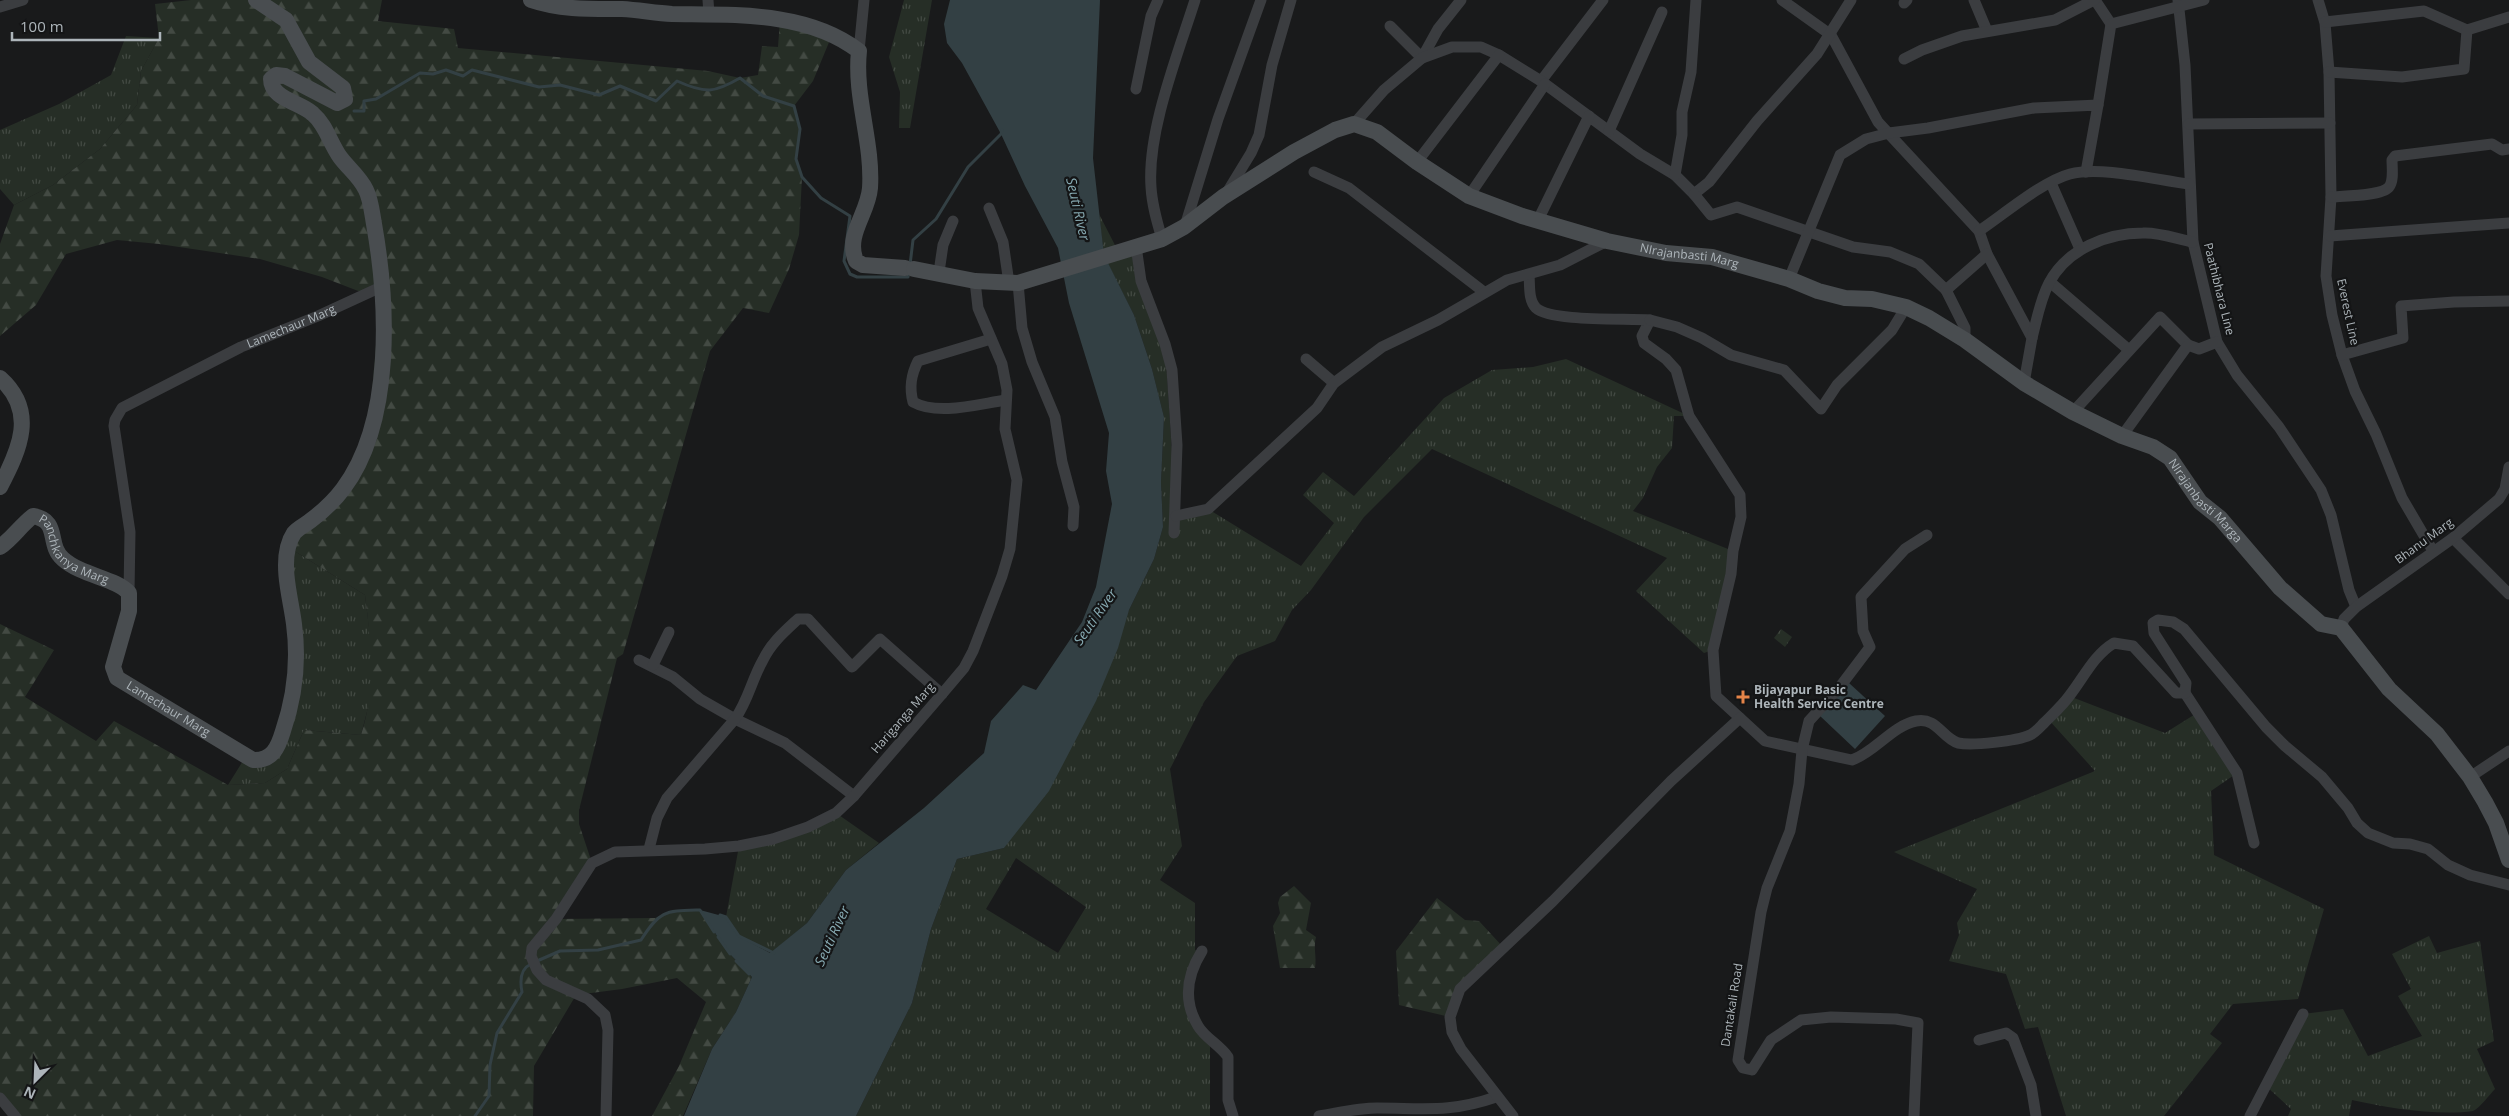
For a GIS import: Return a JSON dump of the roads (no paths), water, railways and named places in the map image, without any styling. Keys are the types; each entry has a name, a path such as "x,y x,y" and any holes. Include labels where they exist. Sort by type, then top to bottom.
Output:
{"street":[{"path":"0,7 22,0"},
{"name":"Lamechaur Marg","path":"256,0 286,20 310,62 343,88 345,99 337,103 285,76 276,75 271,79 271,86 275,93 298,103 314,114 339,155 367,191 375,232 381,287 384,348 376,409 368,438 344,488 326,509 294,532 288,547 287,572 296,656 296,684 279,744 268,758 253,760 117,678 112,667 129,611 130,532 114,426 118,413 122,408 242,347 318,316 381,287"},
{"path":"531,0 571,8 708,7 791,22 821,30 846,41 860,51"},
{"path":"864,0 857,72 870,167 870,190 853,238 853,253 856,261 864,264 939,272 975,281 1019,282 1162,239 1184,228 1223,197 1294,152 1335,130 1354,124 1384,90 1422,58 1452,47 1481,48 1499,55 1543,83 1640,154 1675,175 1711,215 1737,207 1853,248 1890,252 1919,264 1946,290 1965,328 1965,340"},
{"path":"1136,89 1151,16 1158,0"},
{"path":"1162,239 1153,211 1150,186 1151,162 1156,127 1195,0"},
{"path":"1184,228 1218,119 1261,0"},
{"path":"1223,197 1251,153 1259,135 1272,65 1291,0"},
{"path":"1422,58 1438,29 1461,0"},
{"path":"1469,196 1543,83 1603,0"},
{"path":"1675,175 1682,135 1682,112 1691,72 1696,0"},
{"path":"1782,0 1831,35 1878,122 1979,231 1987,254 2032,338"},
{"path":"1694,194 1709,182 1831,35 1851,0"},
{"path":"1974,0 1987,31"},
{"path":"1904,59 1962,36 2055,20 2095,0 2111,24 2086,172"},
{"path":"2111,24 2179,4 2204,0"},
{"name":"Everest Line","path":"2318,0 2325,22 2329,72 2331,197 2326,276 2332,315 2342,355 2355,391 2376,434 2402,498 2433,551"},
{"name":"Paathibhara Line","path":"2179,4 2188,124 2189,184 2193,242 2217,342 2237,375 2279,427 2321,490 2331,515 2349,590 2356,607"},
{"path":"2325,22 2424,11 2467,30 2509,17"},
{"path":"1609,131 1662,12"},
{"path":"1390,26 1422,58"},
{"path":"2329,72 2402,77 2464,69 2467,30"},
{"path":"1417,162 1499,55"},
{"path":"1789,279 1840,155 1866,139 1889,133 1928,128 2034,108 2098,105"},
{"path":"1538,220 1589,116"},
{"path":"2188,124 2330,123"},
{"name":"NIrajanbasti Marg","path":"1354,124 1377,132 1417,162 1469,196 1509,212 1607,241 1666,253 1712,257 1789,279 1818,291 1844,298 1872,299 1906,307 1929,318 1965,340 2024,383"},
{"path":"2331,197 2381,192 2388,188 2392,180 2392,160 2396,156 2492,144 2502,150 2509,149"},
{"path":"1314,172 1349,188 1484,292"},
{"path":"1979,231 2051,182 2070,174 2086,172 2123,175 2189,184"},
{"path":"2051,182 2080,249"},
{"path":"989,208 1019,282 1022,328 1032,362 1055,417 1062,462 1074,507 1073,526"},
{"path":"939,272 943,246 953,221"},
{"path":"2330,236 2509,224"},
{"path":"2024,383 2032,338 2041,303 2050,282 2080,249 2120,235 2145,232 2193,242"},
{"path":"1176,516 1208,510 1317,408 1334,383 1382,346 1438,320 1507,280 1560,265 1607,241"},
{"path":"1136,246 1141,280 1166,344 1172,370 1177,445 1174,533"},
{"path":"1946,290 1987,254"},
{"path":"1529,275 1531,298 1536,308 1548,314 1572,317 1650,320 1677,327 1702,338 1731,355 1784,370 1821,409 1836,385 1882,341 1906,307"},
{"name":"Hariganga Marg","path":"606,1116 608,1030 605,1015 588,999 555,984 536,970 531,956 532,948 556,919 592,863 615,852 649,849 704,849 739,846 774,839 808,827 836,813 854,796 964,668 973,651 1002,576 1010,549 1017,480 1005,429 1007,390 1002,364 978,308 975,281"},
{"path":"2050,282 2129,350"},
{"path":"2342,355 2403,338 2401,306 2454,302 2509,301"},
{"path":"2073,412 2160,317 2188,344 2199,349 2217,342"},
{"path":"1650,320 1642,336 1644,343 1666,359 1676,370 1689,416 1740,495 1740,517 1733,551 1731,574 1713,650 1716,696 1765,741 1852,760 1866,755 1906,725 1918,721 1931,722 1950,739 1959,743 2014,740 2031,735 2069,696 2101,651 2114,643 2133,646 2176,693 2185,693"},
{"path":"991,339 918,361 911,374 910,392 913,402 923,408 947,408 1006,400"},
{"path":"2122,436 2188,344"},
{"path":"1306,359 1334,383"},
{"path":"0,378 11,388 19,404 23,421 19,446 0,486"},
{"name":"NIrajanbasti Marga","path":"2024,383 2073,412 2122,436 2153,446 2170,458 2200,502 2220,518 2280,588 2320,624 2340,628"},
{"name":"Bhanu Marg","path":"2340,628 2344,619 2356,607 2453,538 2499,499 2506,489 2509,467"},
{"name":"Panchkanya Marg","path":"0,547 11,540 21,525 33,516 43,518 51,527 56,552 66,562 85,574 120,586 129,593"},
{"path":"1802,750 1809,721 1839,688 1870,647 1863,631 1861,597 1905,549 1926,535"},
{"path":"2453,538 2509,594"},
{"path":"649,849 657,818 667,798 735,719 743,707 763,659 780,636 798,619 808,618 852,667 880,639 942,694"},
{"path":"2254,843 2237,773 2185,693 2186,683 2154,633 2153,623 2158,620 2173,622 2184,629 2266,727 2284,746 2322,777 2348,808 2357,823 2368,833 2393,843 2410,844 2428,850 2448,865 2470,875 2509,885"},
{"path":"2340,628 2389,690 2437,734 2470,777 2496,823 2509,860"},
{"path":"653,665 669,632"},
{"path":"639,660 653,665 673,677 700,699 735,719 785,743 854,796"},
{"path":"1513,1116 1496,1097 1461,1049 1452,1032 1450,1017 1460,989 1553,900 1671,781 1740,718"},
{"name":"Dantakali Road","path":"1802,750 1799,784 1790,832 1767,888 1761,912 1738,1060 1744,1068 1752,1070 1770,1040 1801,1020 1831,1017 1896,1018 1918,1023 1914,1116"},
{"path":"2470,777 2509,751"},
{"path":"1202,952 1194,964 1188,981 1188,994 1198,1027 1228,1057 1228,1100 1233,1116"},
{"path":"2250,1116 2303,1014"},
{"path":"1979,1040 2006,1033 2013,1038 2031,1085 2036,1116"},
{"path":"1319,1116 1376,1108 1439,1110 1472,1105 1496,1097"},
{"path":"0,1098 15,1116"}],"water":[{"name":"Seuti River","path":"950,0 1100,0 1093,158 1104,255 1134,315 1152,369 1164,417 1161,482 1163,527 1154,559 1129,610 1118,648 1096,701 1049,791 1004,848 957,859 931,929 912,1003 856,1116 684,1116 712,1049 736,1012 752,977 727,951 700,910 726,917 739,936 770,953 807,923 846,870 924,808 984,753 991,721 1023,685 1036,690 1082,622 1096,587 1112,504 1106,471 1109,433 1069,303 1058,248 1025,186 1001,134 962,63 947,43 944,24"},
{"path":"1849,683 1885,716 1855,749 1819,715"}],"waterway":[{"path":"354,111 364,111 364,101 376,99 420,73 433,74 446,70 463,76 472,70 539,87 560,85 599,95 620,86 656,101 677,81 695,88 710,90 723,87 740,78 763,96 794,106 800,129 796,159 802,177 821,198 850,216 844,261 850,274 857,277 908,277 909,271"},
{"path":"910,265 913,240 936,219 968,167 1001,134 1002,130"},
{"path":"537,961 560,951 598,950 641,940 653,923 664,914 671,912 700,910 714,932"},
{"path":"720,915 726,917 739,936 774,953"},
{"path":"718,937 730,954"},
{"path":"736,961 749,974"},
{"path":"475,1116 489,1096 490,1065 497,1033 522,992 521,980 523,972 531,964"}],"place":[{"name":"Bijayapur Basic Health Service Centre","path":"1743,697"}]}
